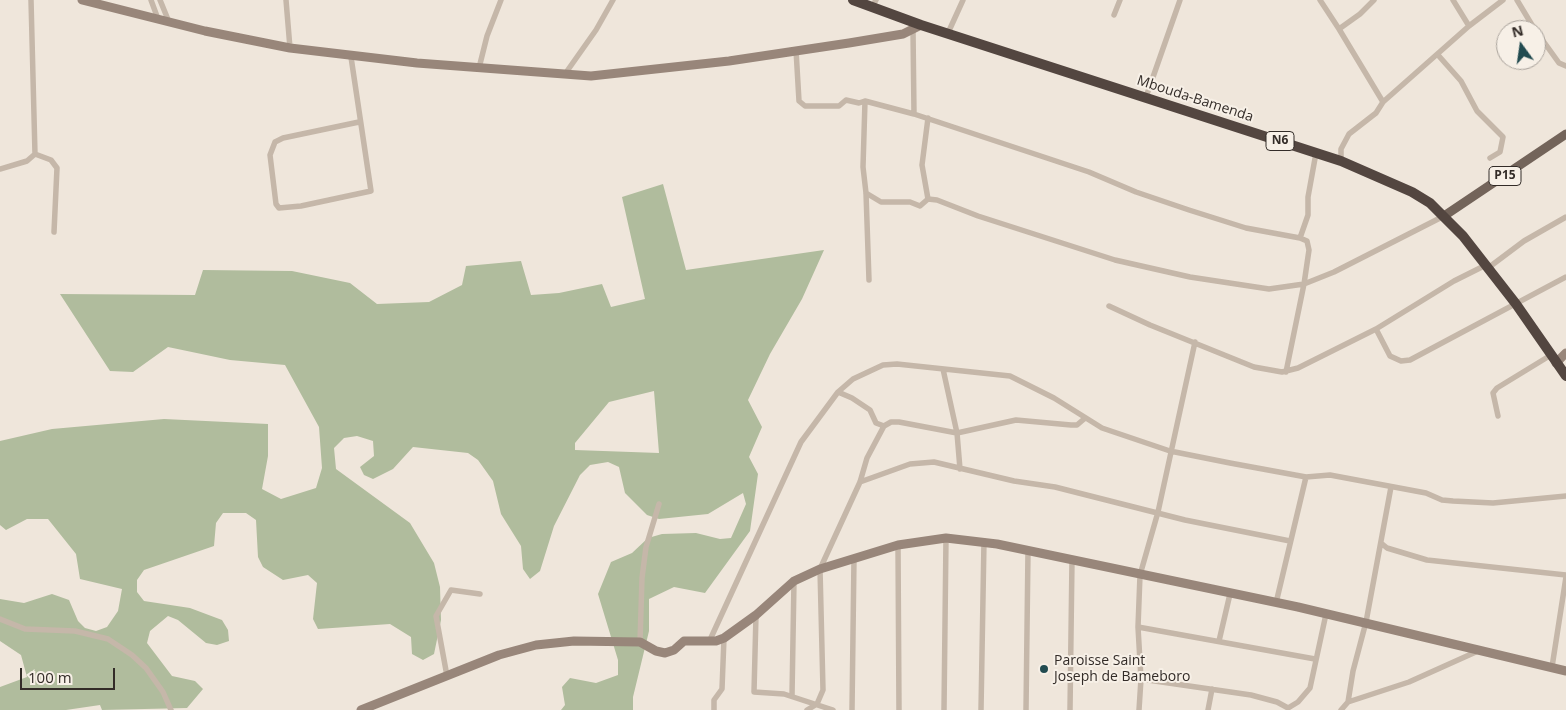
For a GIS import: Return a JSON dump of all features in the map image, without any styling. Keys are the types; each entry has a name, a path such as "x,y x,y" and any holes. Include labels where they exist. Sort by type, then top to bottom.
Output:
{"highway":[{"name":"Mbouda-Bamenda","path":"853,0 874,4 917,27 948,33 1342,161 1412,192 1430,203 1444,216 1487,266 1566,376"}],"main road":[{"name":"P15","path":"1444,216 1566,134"}],"street":[{"path":"31,0 35,154"},
{"path":"82,0 169,22 290,48 350,57 591,76 796,50 903,34 917,27 914,114"},
{"path":"151,0 158,19"},
{"path":"160,0 169,22"},
{"path":"286,0 290,48"},
{"path":"479,68 487,36 500,0"},
{"path":"564,74 596,30 613,0"},
{"path":"948,33 963,0"},
{"path":"1114,14 1120,0"},
{"path":"1146,97 1180,0"},
{"path":"1320,0 1383,102"},
{"path":"1339,29 1360,14 1374,0"},
{"path":"1453,0 1469,26"},
{"path":"1342,161 1341,149 1348,134 1376,113 1383,102 1469,26 1503,0"},
{"path":"1516,0 1529,20"},
{"path":"1546,45 1559,63 1566,66"},
{"path":"796,50 799,101 805,106 839,106 846,100 859,103 864,101 914,114 1089,172 1157,200 1218,220 1307,241 1309,250 1304,284 1286,372"},
{"path":"1438,55 1461,81 1477,112 1503,137 1500,152 1490,158"},
{"path":"350,57 371,191 293,208 279,208 276,204 270,154 275,142 283,138 359,122"},
{"path":"864,101 863,167 866,194 869,280"},
{"path":"928,118 922,175 928,199"},
{"path":"1300,238 1307,220 1316,153"},
{"path":"0,169 27,161 35,154"},
{"path":"35,154 51,160 57,168 54,232"},
{"path":"866,194 881,202 910,202 920,206 928,199"},
{"path":"928,199 1134,265 1269,289 1304,284 1334,272 1444,216"},
{"path":"1109,306 1150,325 1254,367 1275,372 1286,372 1298,368 1376,329 1454,281 1487,266 1524,241 1566,217"},
{"path":"1376,329 1390,356 1401,360 1410,360 1566,277"},
{"path":"1139,710 1141,679 1138,627 1140,574 1158,512 1195,342"},
{"path":"1498,416 1493,393 1566,353"},
{"path":"709,642 801,442 838,392 853,379 883,365 897,364 1010,376 1054,398 1084,419 1112,432 1170,451 1306,477 1330,475 1426,493 1442,500 1493,504 1566,496"},
{"path":"943,369 957,433 960,469"},
{"path":"838,392 852,398 870,410 876,423 884,426"},
{"path":"807,710 817,704 823,690 820,569 860,482 868,458 884,426 891,422 899,422 957,433 1016,420 1078,425 1084,419"},
{"path":"860,482 917,463 934,462 1014,481 1036,483 1290,541"},
{"path":"1276,602 1306,477"},
{"path":"1348,702 1353,671 1366,622 1386,505 1391,487"},
{"path":"640,642 640,596 646,547 659,504"},
{"path":"944,710 946,538"},
{"path":"361,710 500,655 536,645 574,641 640,642 656,651 665,653 674,650 684,641 709,642 724,638 756,615 794,581 820,569 898,545 946,538 984,541 1230,594 1276,602 1566,671"},
{"path":"981,710 984,541"},
{"path":"1381,543 1387,548 1427,560 1566,576 1552,667"},
{"path":"898,545 899,710"},
{"path":"1026,710 1028,551"},
{"path":"852,710 854,558"},
{"path":"1070,710 1072,560"},
{"path":"792,696 794,581"},
{"path":"447,676 436,616 450,590 480,594"},
{"path":"1219,641 1230,594"},
{"path":"1141,679 1212,689 1277,702 1286,709 1298,702 1310,688 1314,659 1326,614"},
{"path":"756,615 753,690 758,693 773,692 792,696 833,710"},
{"path":"0,619 25,629 75,631 108,639 132,655 146,668 163,692 171,710"},
{"path":"1138,627 1314,659"},
{"path":"714,710 714,700 722,689 724,638"},
{"path":"1340,710 1348,702 1409,682 1478,651"},
{"path":"1208,710 1212,689"}],"green space":[{"path":"663,184 686,270 824,250 802,299 770,354 748,400 762,427 749,457 758,474 750,531 705,593 674,587 649,599 649,631 633,697 633,710 561,710 565,705 562,687 570,678 596,683 618,675 618,660 598,594 611,562 632,553 648,538 662,534 696,533 720,539 731,538 746,504 743,493 708,514 659,519 647,515 625,493 619,467 608,462 590,465 580,475 554,526 540,571 530,579 523,569 521,546 501,514 493,481 478,460 468,453 413,447 393,469 373,479 364,475 360,467 374,456 373,441 357,436 344,438 334,448 336,469 410,523 434,563 440,587 441,620 434,654 423,660 412,654 411,637 390,624 318,629 313,619 317,583 308,575 283,580 263,567 258,557 256,520 246,513 223,513 216,523 214,546 144,570 137,580 137,592 144,601 190,608 222,620 228,630 229,641 217,645 206,643 178,620 168,616 150,631 147,643 172,676 195,681 203,689 187,708 102,710 100,705 66,710 0,710 0,687 27,677 21,655 0,641 0,599 24,603 52,594 69,600 78,621 85,628 96,631 107,627 118,611 122,589 80,579 76,554 48,519 27,519 6,530 0,525 0,441 52,429 164,419 268,424 268,456 262,489 281,499 316,488 322,468 319,427 285,365 230,360 168,347 133,372 110,371 60,294 195,295 203,270 292,271 350,283 377,304 429,302 462,285 466,266 521,261 531,295 559,293 602,284 611,307 645,299 622,197","holes":["654,391 659,453 575,450 575,443 609,402"]}],"place":[{"name":"Paroisse Saint Joseph de Bameboro","path":"1044,669"}]}
